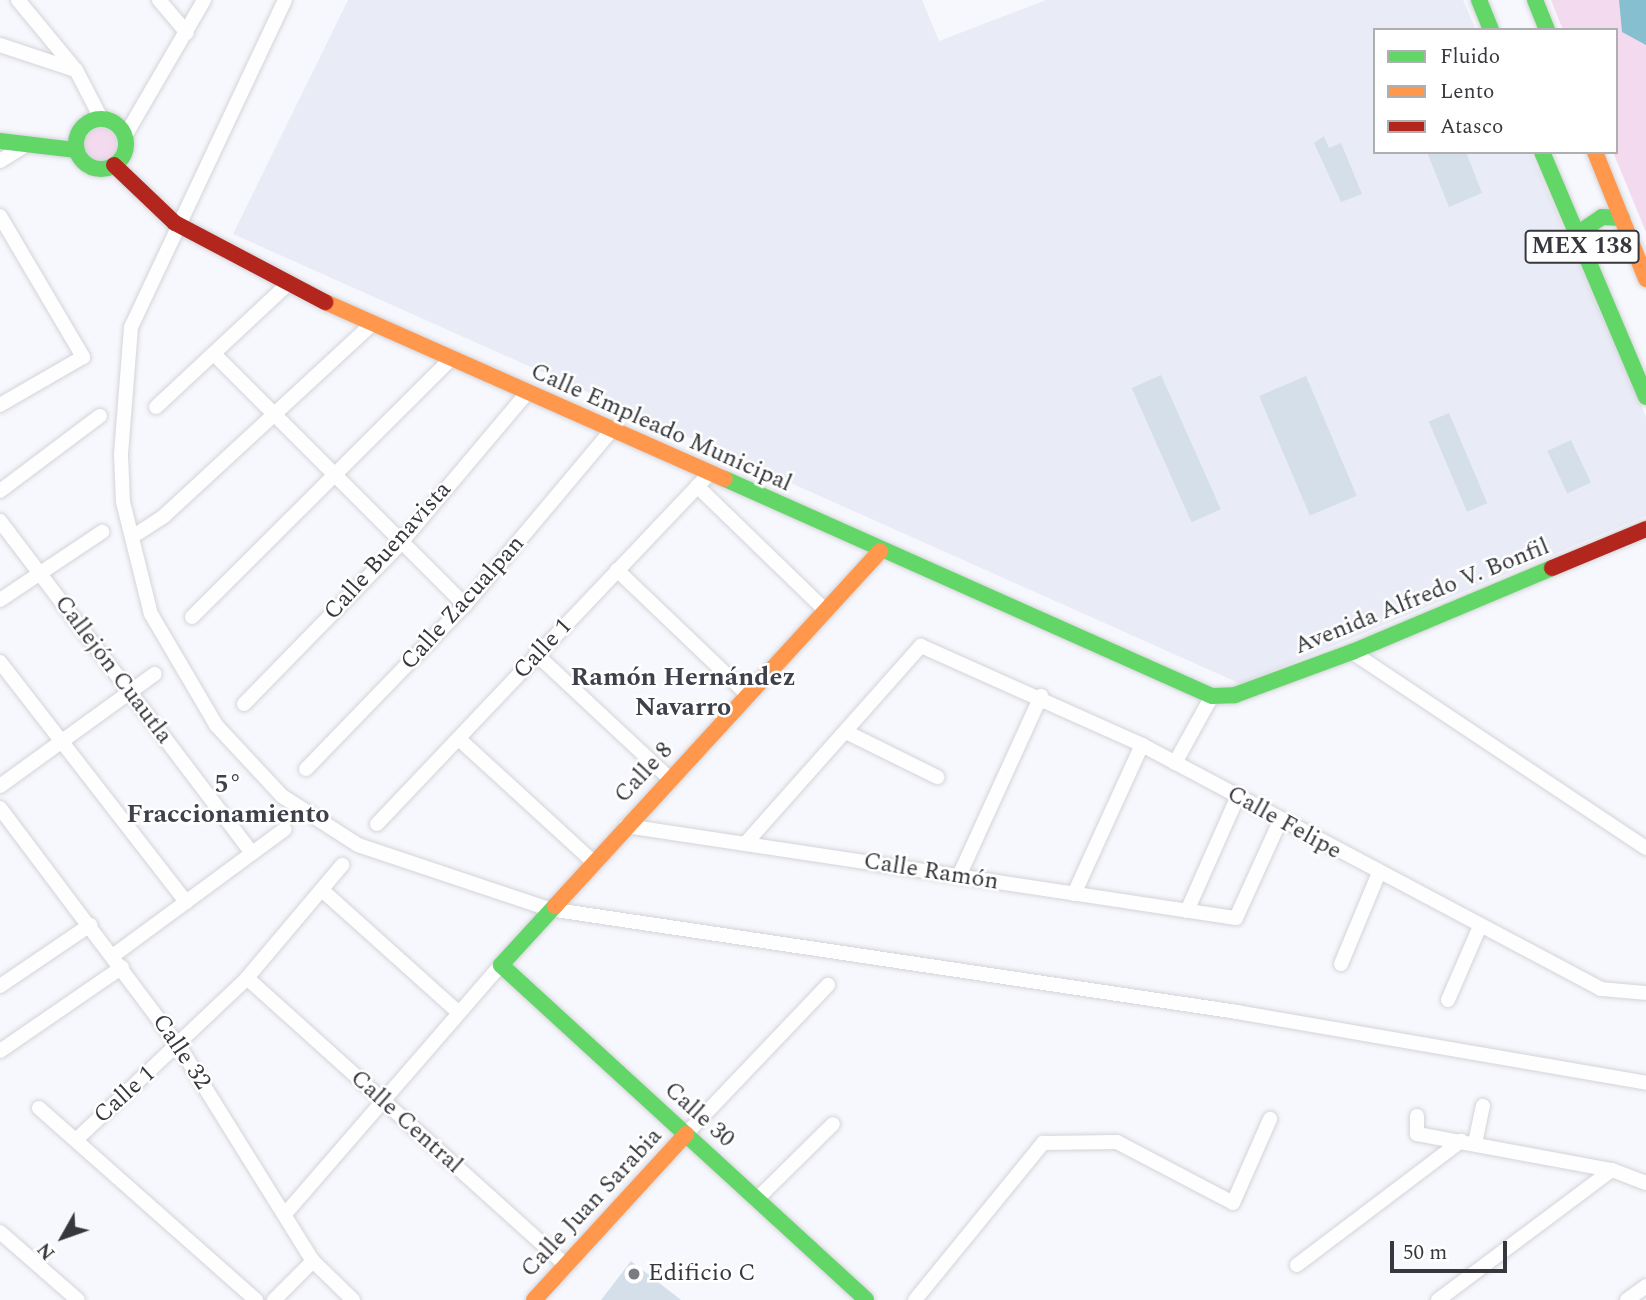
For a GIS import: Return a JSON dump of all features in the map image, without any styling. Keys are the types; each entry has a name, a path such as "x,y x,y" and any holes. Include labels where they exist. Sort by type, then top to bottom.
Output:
{"street":[{"path":"18,0 76,71 100,118 115,123 125,136"},
{"path":"159,0 187,33"},
{"path":"0,141 22,147 76,149 91,167 114,165 125,152 125,136 204,0"},
{"path":"285,0 175,223 131,327 121,437 130,534 151,614 171,655 216,725 304,813 358,845 425,872 549,909 1237,1012 1646,1083"},
{"path":"1479,0 1490,28"},
{"path":"1535,0 1546,28"},
{"path":"0,45 76,71"},
{"path":"76,149 81,128 100,118"},
{"path":"0,161 22,147"},
{"name":"MEX 138","path":"1543,154 1646,397"},
{"name":"MEX 138","path":"1596,154 1646,279"},
{"name":"Calle Empleado Municipal","path":"114,165 175,223 287,285 371,325 1212,696"},
{"path":"0,216 83,357 0,405"},
{"path":"1577,234 1602,217 1622,218"},
{"path":"156,407 287,285"},
{"path":"132,537 276,415 371,325"},
{"path":"214,354 399,545 465,605"},
{"path":"192,617 337,479 450,360"},
{"name":"Calle Buenavista","path":"244,704 399,545 527,393"},
{"path":"0,491 100,416"},
{"name":"Calle Zacualpan","path":"306,769 465,605 612,430"},
{"name":"Calle 1","path":"377,824 709,474"},
{"path":"697,486 825,611"},
{"name":"Callejón Cuautla","path":"0,520 252,853"},
{"name":"Avenida Alfredo V. Bonfil","path":"1212,696 1235,695 1352,652 1646,529"},
{"path":"0,600 39,571 102,531"},
{"name":"Calle 8","path":"501,965 549,909 880,551"},
{"path":"617,570 748,695"},
{"name":"Calle Felipe","path":"846,732 921,646 1041,696 1142,745 1378,875 1601,989 1646,993"},
{"path":"1352,652 1646,848"},
{"path":"536,654 670,779"},
{"path":"0,662 186,902"},
{"path":"0,786 155,674"},
{"path":"959,876 1041,696"},
{"path":"1175,763 1212,696"},
{"path":"745,844 846,732 937,777"},
{"path":"459,739 593,862"},
{"path":"1074,894 1142,745"},
{"path":"1187,911 1237,798"},
{"name":"Calle 32","path":"0,808 118,961 179,1046 286,1213 313,1261 353,1300"},
{"name":"Calle Ramón","path":"626,826 1236,918 1280,821"},
{"path":"0,1051 118,961 186,902 285,829"},
{"name":"Calle 1","path":"77,1139 179,1046 247,978 342,865"},
{"path":"1341,964 1378,875"},
{"path":"322,890 459,1013"},
{"path":"0,967 5,983 90,925"},
{"path":"1448,1000 1480,926"},
{"path":"286,1213 501,965"},
{"name":"Calle 30","path":"501,965 758,1198 866,1300"},
{"name":"Calle Central","path":"247,978 566,1265"},
{"name":"Calle Juan Sarabia","path":"534,1300 686,1134 828,985"},
{"path":"1297,1265 1468,1142 1483,1106"},
{"path":"39,1108 256,1300"},
{"path":"1417,1116 1417,1134 1612,1170 1646,1183"},
{"path":"915,1300 1043,1143 1117,1142 1233,1203 1270,1119"},
{"path":"758,1198 833,1124"},
{"path":"1437,1300 1612,1170"},
{"path":"0,1232 78,1300"},
{"path":"274,1300 313,1261"},
{"path":"1628,1300 1646,1286"}],"shaded area":[{"path":"348,0 922,0 939,41 1046,0 1463,0 1475,28 1373,28 1373,154 1531,154 1646,417 1646,516 1241,684 233,234"},
{"path":"1551,0 1646,0 1646,232 1614,154 1618,154 1618,28 1562,28"},
{"path":"100,128 112,133 117,145 112,157 100,162 88,157 83,145 88,133"}],"water":[{"path":"1619,0 1646,0 1646,45 1622,32"}],"building":[{"path":"1324,136 1329,148 1341,143 1362,194 1341,202 1314,143"},
{"path":"1428,154 1467,154 1482,193 1449,207"},
{"path":"1161,375 1221,509 1192,522 1132,388"},
{"path":"1306,376 1357,496 1310,516 1259,396"},
{"path":"1449,413 1487,503 1467,512 1429,422"},
{"path":"1571,440 1591,483 1567,494 1547,451"},
{"name":"Edificio C","path":"631,1261 681,1300 601,1300"}],"traffic: fast":[{"path":"1479,0 1490,28"},
{"path":"1535,0 1546,28"},
{"path":"101,119 119,126 126,144 119,162 101,169 83,162 76,144 83,126 101,119"},
{"path":"0,141 76,150"},
{"path":"1543,154 1646,397"},
{"path":"1577,234 1602,217 1622,218"},
{"path":"725,479 1212,696 1235,695 1352,652 1552,568"},
{"path":"555,906 501,965 866,1300"}],"traffic: slow":[{"path":"1596,154 1646,279"},
{"path":"325,302 725,479"},
{"path":"555,906 880,551"},
{"path":"534,1300 686,1134"}],"traffic: jam":[{"path":"114,165 175,223 325,302"},
{"path":"1552,568 1646,529"}],"place":[{"name":"Edificio C","path":"634,1274"}],"district":[{"name":"Ramón Hernández Navarro","path":"683,693"},
{"name":"5° Fraccionamiento","path":"228,800"}]}
